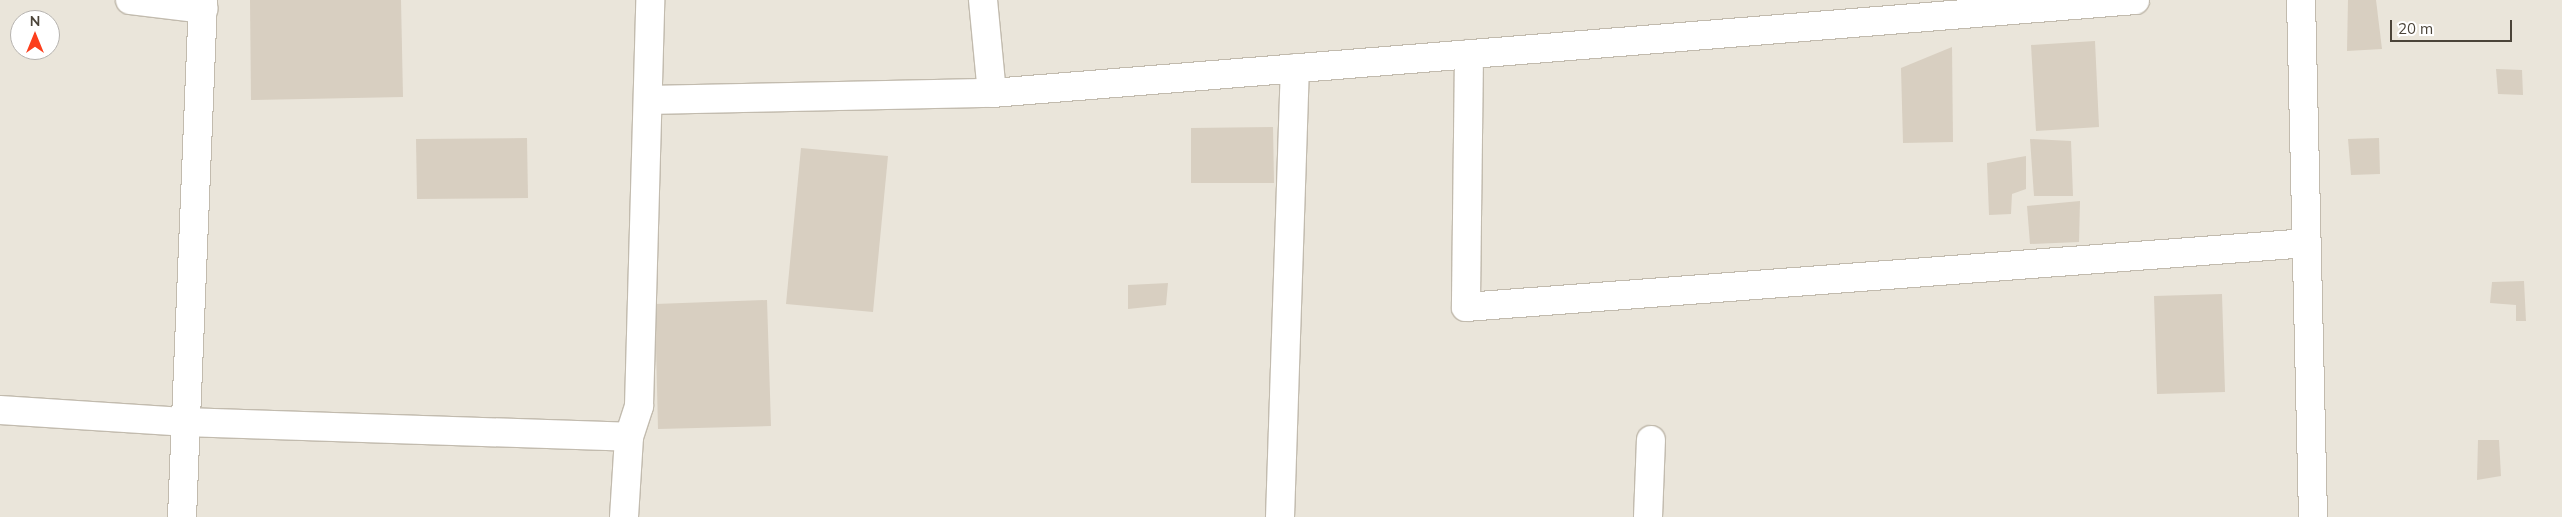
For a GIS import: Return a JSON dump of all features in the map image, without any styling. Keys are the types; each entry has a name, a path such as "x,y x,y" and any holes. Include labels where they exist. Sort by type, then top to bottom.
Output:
{"street":[{"path":"130,0 203,4 184,422 182,517"},
{"path":"624,517 628,437 639,406 649,100 650,0"},
{"path":"983,0 992,93"},
{"path":"649,100 992,93 2135,0"},
{"path":"2301,0 2313,517"},
{"path":"1469,54 1466,307 2307,243"},
{"path":"1280,517 1295,68"},
{"path":"0,410 184,422 628,437"},
{"path":"1648,517 1651,440"}],"shaded area":[{"path":"0,0 2562,0 2562,517 0,517"}],"building":[{"path":"250,0 401,0 403,97 251,100"},
{"path":"2348,0 2376,0 2382,49 2347,51"},
{"path":"2095,41 2099,127 2036,131 2031,45"},
{"path":"1952,47 1953,142 1903,143 1901,68"},
{"path":"2496,69 2522,70 2523,95 2498,94"},
{"path":"1273,127 1274,183 1191,183 1191,128"},
{"path":"527,138 528,198 417,199 416,139"},
{"path":"2379,138 2380,174 2351,175 2348,139"},
{"path":"2030,139 2071,141 2073,196 2034,196"},
{"path":"801,148 888,156 873,312 786,304"},
{"path":"2026,156 2026,189 2012,194 2011,214 1989,215 1987,163"},
{"path":"2080,201 2079,242 2030,244 2027,206"},
{"path":"2524,281 2526,321 2516,321 2516,305 2490,303 2492,282"},
{"path":"1168,283 1166,305 1128,309 1128,285"},
{"path":"2222,294 2225,392 2157,394 2154,296"},
{"path":"767,300 771,426 658,429 655,304"},
{"path":"2478,440 2499,440 2501,476 2477,480"}]}
